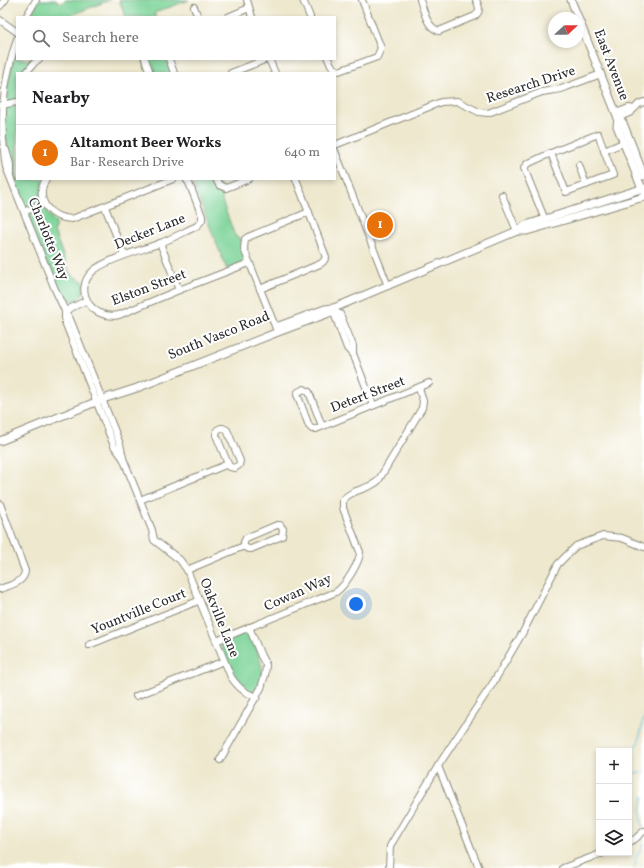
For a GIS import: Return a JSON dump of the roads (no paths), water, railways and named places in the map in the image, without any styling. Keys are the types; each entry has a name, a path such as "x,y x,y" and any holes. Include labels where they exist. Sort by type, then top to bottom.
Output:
{"main road":[{"name":"East Avenue","path":"571,0 617,116 623,123 644,176"},
{"name":"East Avenue","path":"617,116 617,126 643,190"},
{"name":"South Vasco Road","path":"0,441 100,400 137,388 276,330 329,313 517,231 526,225 643,190"},
{"name":"South Vasco Road","path":"517,231 527,231 644,197"}],"street":[{"path":"0,6 5,0"},
{"path":"27,16 36,0"},
{"path":"247,0 252,16"},
{"path":"303,0 310,16"},
{"path":"329,60 333,68 339,71 379,55 382,48 362,0"},
{"path":"420,0 430,25 433,29 439,31 475,16 479,11 476,0"},
{"path":"194,7 198,16"},
{"path":"230,16 249,8"},
{"path":"0,20 16,31"},
{"name":"Charlotte Way","path":"16,42 10,58 1,104 6,167 64,311 70,319 100,400"},
{"path":"27,72 37,60"},
{"path":"145,60 149,72"},
{"path":"169,60 174,72"},
{"path":"234,72 265,60"},
{"path":"268,60 274,72"},
{"name":"Research Drive","path":"336,145 441,102 457,101 479,112 488,113 542,92 561,89 601,74"},
{"path":"1,104 16,102"},
{"path":"617,116 631,112 644,102"},
{"path":"545,220 524,168 527,164 550,153 598,134 613,175 566,192 550,153"},
{"path":"604,151 623,143"},
{"path":"336,154 388,286"},
{"path":"579,165 586,185"},
{"path":"46,180 42,193 44,203 53,214 66,219 79,217 171,180"},
{"name":"Decker Lane","path":"87,300 85,295 85,284 93,270 124,255 160,243 197,226 202,220 202,216 186,180"},
{"path":"216,180 219,185 226,188 247,180"},
{"path":"260,289 320,264 325,260 326,254 296,180"},
{"path":"502,195 517,231"},
{"path":"24,212 44,203"},
{"path":"105,207 124,255"},
{"path":"276,330 249,263 244,249 244,244 248,236 309,212"},
{"path":"160,243 178,290"},
{"name":"Elston Street","path":"87,300 89,306 100,314 114,316 249,263"},
{"path":"64,311 87,300"},
{"path":"335,310 335,316 347,348 354,356 373,406"},
{"name":"Detert Street","path":"322,426 309,392 304,389 301,390 298,392 298,399 309,426 312,429 316,429 429,383"},
{"name":"Cowan Way","path":"216,641 336,592 343,586 359,558 360,552 343,508 343,500 347,496 378,481 422,408 423,401 419,388"},
{"name":"Oakville Lane","path":"100,400 120,444 123,458 152,530 154,540 180,560 186,570 231,677 238,687 247,694 257,697"},
{"path":"221,428 225,428 227,430 240,461 239,465 235,468 230,467 228,464 216,435 217,430 221,428"},
{"path":"140,500 228,464"},
{"path":"0,504 25,568 24,577 21,581 0,590"},
{"path":"186,570 244,546 251,549 280,537 283,534 283,529 280,525 275,526 246,538 244,546"},
{"path":"389,868 390,846 438,766 504,664 523,632 558,564 576,546 603,536 622,538 644,547"},
{"name":"Yountville Court","path":"89,645 198,601"},
{"path":"220,760 257,697 265,675 266,665 249,627"},
{"path":"136,696 224,661"},
{"path":"438,766 479,868"},
{"path":"632,841 644,831"},
{"path":"563,868 596,856"}],"waterway":[{"path":"632,752 638,743 644,717"},
{"path":"632,774 644,772"},
{"path":"643,828 641,812 644,796"},
{"path":"634,868 637,856 644,842"}],"place":[{"name":"Altamont Beer Works","path":"380,225"}]}
